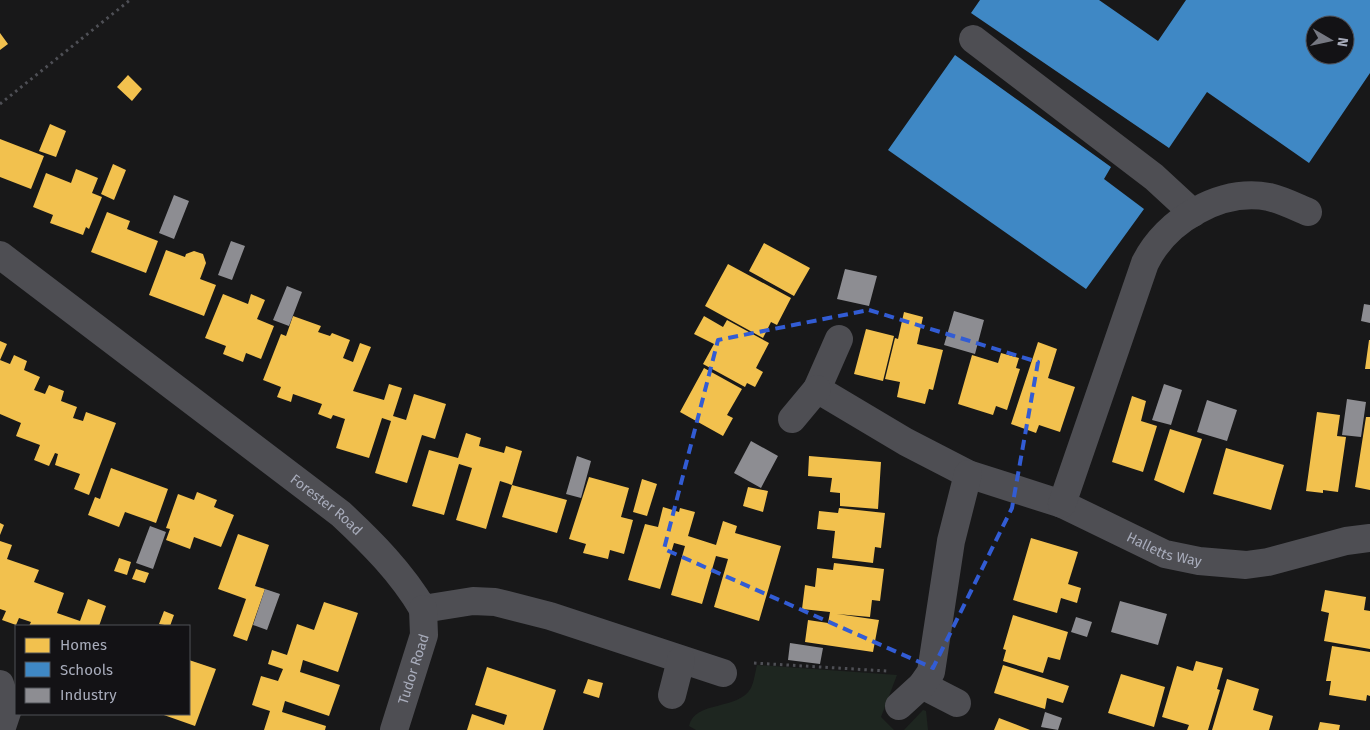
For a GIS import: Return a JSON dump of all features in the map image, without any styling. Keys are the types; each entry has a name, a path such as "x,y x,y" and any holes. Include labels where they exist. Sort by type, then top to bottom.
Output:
{"street":[{"path":"973,39 1154,177 1194,213"},
{"path":"1062,504 1145,263 1152,249 1164,235 1194,213 1219,200 1246,195 1270,197 1308,212"},
{"name":"Forester Road","path":"0,254 341,514 384,557 402,578 423,608"},
{"path":"792,419 816,389 839,339"},
{"name":"Halletts Way","path":"816,389 906,442 968,474 1062,504 1165,554 1199,562 1246,564 1268,562 1346,541 1370,538"},
{"path":"899,706 926,679 951,541 968,474"},
{"path":"423,608 473,601 495,602 550,616 723,673"},
{"name":"Tudor Road","path":"394,730 424,635 423,608"},
{"path":"672,695 681,660"},
{"path":"926,679 957,703"}],"path":[{"path":"0,104 130,0"},
{"path":"723,673 737,665 750,663 926,679"}],"highlighted area":[{"path":"869,310 1038,362 1012,508 933,668 664,549 718,340"}],"shaded area":[{"path":"757,665 897,675 881,717 894,730 696,730 689,726 699,712 737,700 745,695 752,686"},
{"path":"923,710 926,711 928,730 904,730"}],"building: Homes":[{"path":"0,33 8,44 0,50"},
{"path":"128,75 142,89 132,101 117,87"},
{"path":"50,124 66,131 56,157 39,151"},
{"path":"0,139 44,156 31,189 0,177"},
{"path":"113,164 126,170 114,200 101,194"},
{"path":"76,169 98,178 92,193 102,197 89,229 86,227 83,235 50,223 53,215 33,207 46,173 71,183"},
{"path":"107,212 130,221 127,229 158,241 146,273 91,252"},
{"path":"764,243 810,268 794,296 749,271"},
{"path":"166,250 185,257 186,254 194,251 203,254 206,263 200,279 216,285 204,316 149,295"},
{"path":"728,264 791,298 777,325 771,322 763,338 705,306"},
{"path":"223,294 248,304 251,294 265,300 257,319 274,326 261,359 246,353 243,362 223,354 226,346 205,338"},
{"path":"904,312 923,317 917,344 943,350 933,390 929,389 925,404 897,397 900,382 885,379 895,338 898,339"},
{"path":"293,316 321,326 318,332 330,336 332,333 350,340 343,358 353,362 360,343 371,347 353,391 384,400 389,384 402,388 393,416 406,420 414,394 446,404 435,439 422,435 407,483 375,473 391,421 382,418 369,458 336,448 345,419 333,415 331,419 318,414 322,404 293,394 291,402 277,397 281,387 263,380 281,334 286,336"},
{"path":"704,316 723,327 727,320 769,343 756,368 763,372 755,387 747,383 745,387 703,364 714,344 694,334"},
{"path":"866,329 894,336 883,381 854,374"},
{"path":"1369,340 1370,369 1365,369"},
{"path":"0,341 7,344 0,360"},
{"path":"1038,342 1057,349 1048,378 1075,387 1060,432 1039,425 1036,433 1011,424"},
{"path":"1001,353 1019,358 1016,368 1020,369 1007,410 996,406 993,415 958,404 972,355 998,363"},
{"path":"14,355 27,361 24,370 40,377 34,390 45,394 49,385 64,391 61,401 77,407 73,418 83,421 86,412 116,423 89,495 74,489 80,474 55,465 58,454 55,453 49,466 34,460 40,445 16,436 21,423 0,414 0,360 10,364"},
{"path":"704,368 742,389 727,415 733,418 723,436 680,412"},
{"path":"1132,396 1146,401 1141,421 1157,426 1143,472 1112,462"},
{"path":"1317,412 1340,415 1337,436 1346,437 1338,492 1323,490 1323,493 1306,491"},
{"path":"1366,417 1370,417 1370,490 1355,487"},
{"path":"1170,429 1202,439 1184,493 1154,480"},
{"path":"466,433 481,438 479,446 504,453 506,446 522,451 512,485 500,481 486,529 456,520 472,468 459,464 444,515 412,506 429,450 458,458"},
{"path":"1226,448 1284,465 1271,510 1213,494"},
{"path":"809,456 881,462 878,509 840,506 840,493 830,492 832,478 808,476"},
{"path":"111,468 168,489 156,523 125,512 119,527 88,515 95,497 100,499"},
{"path":"589,477 629,488 621,517 633,520 624,554 610,550 608,559 583,553 586,544 569,539"},
{"path":"642,479 657,484 647,516 633,512"},
{"path":"512,485 567,500 557,533 502,517"},
{"path":"748,487 768,491 763,512 743,506"},
{"path":"197,492 217,500 214,507 234,515 221,547 194,537 190,549 166,540 170,529 166,528 178,494 194,500"},
{"path":"663,507 679,512 680,508 695,512 688,536 716,545 723,521 737,526 735,533 781,546 759,621 714,607 728,559 716,556 702,604 671,595 685,546 674,543 660,589 628,580 645,524 658,527"},
{"path":"839,508 885,513 881,548 875,547 873,563 832,558 835,531 817,529 819,511 838,513"},
{"path":"0,523 4,525 0,535"},
{"path":"238,534 269,545 255,586 265,589 247,641 233,636 246,599 218,589"},
{"path":"1031,538 1078,552 1068,584 1081,588 1077,603 1061,598 1057,613 1013,600"},
{"path":"0,541 12,545 7,559 39,570 34,582 64,593 57,613 80,621 88,599 106,606 99,625 30,625 31,622 19,618 16,625 2,620 6,611 0,609"},
{"path":"119,558 131,562 127,575 114,571"},
{"path":"834,563 884,569 880,601 872,600 870,617 837,614 879,620 873,652 805,642 808,620 828,623 830,612 802,609 805,585 815,587 817,568 833,570"},
{"path":"136,569 149,573 145,583 132,579"},
{"path":"1325,590 1366,597 1364,610 1370,611 1370,649 1324,641 1329,613 1321,611"},
{"path":"324,602 358,613 338,672 303,660 300,672 340,685 329,716 285,701 282,712 326,726 325,730 264,730 270,711 252,705 261,676 278,681 283,669 268,664 272,650 287,655 297,624 314,630"},
{"path":"164,611 174,615 170,625 159,624"},
{"path":"1013,615 1068,632 1060,660 1048,657 1043,673 1003,661 1006,650 1003,649"},
{"path":"1332,646 1370,652 1370,696 1367,695 1366,701 1329,695 1331,681 1326,681"},
{"path":"190,660 216,669 195,726 164,715 190,715"},
{"path":"1196,661 1223,668 1217,689 1220,690 1208,730 1187,730 1189,725 1162,717 1177,666 1193,671"},
{"path":"1003,665 1069,686 1063,703 1047,698 1045,709 994,693"},
{"path":"487,667 556,690 543,730 467,730 472,714 504,725 507,715 475,705"},
{"path":"1121,674 1165,687 1154,727 1108,713"},
{"path":"588,679 603,683 599,698 583,693"},
{"path":"1227,679 1259,689 1253,710 1273,716 1269,730 1212,730"},
{"path":"999,718 1030,730 994,730"},
{"path":"1320,722 1340,725 1339,730 1318,730"}],"building: Schools":[{"path":"980,0 1099,0 1158,41 1186,0 1370,0 1370,73 1309,163 1207,92 1169,148 971,13"},
{"path":"955,55 1111,167 1104,179 1144,209 1086,289 888,150"}],"building: Industry":[{"path":"174,195 189,201 174,239 159,233"},
{"path":"231,241 245,246 232,280 218,275"},
{"path":"845,269 877,276 869,306 837,299"},
{"path":"287,286 302,292 289,326 273,320"},
{"path":"1364,304 1370,305 1370,323 1361,321"},
{"path":"954,311 984,320 975,354 944,345"},
{"path":"1164,384 1182,390 1171,425 1152,420"},
{"path":"1347,399 1366,402 1361,437 1342,435"},
{"path":"1207,400 1237,410 1227,441 1197,432"},
{"path":"751,441 778,456 761,488 734,473"},
{"path":"577,456 591,461 581,498 566,494"},
{"path":"150,526 166,532 153,569 136,563"},
{"path":"265,589 280,594 267,630 253,625"},
{"path":"1120,601 1167,614 1158,645 1111,632"},
{"path":"1076,617 1092,622 1087,637 1071,632"},
{"path":"790,643 823,648 820,664 788,660"},
{"path":"1045,712 1062,718 1058,730 1041,727"}]}
